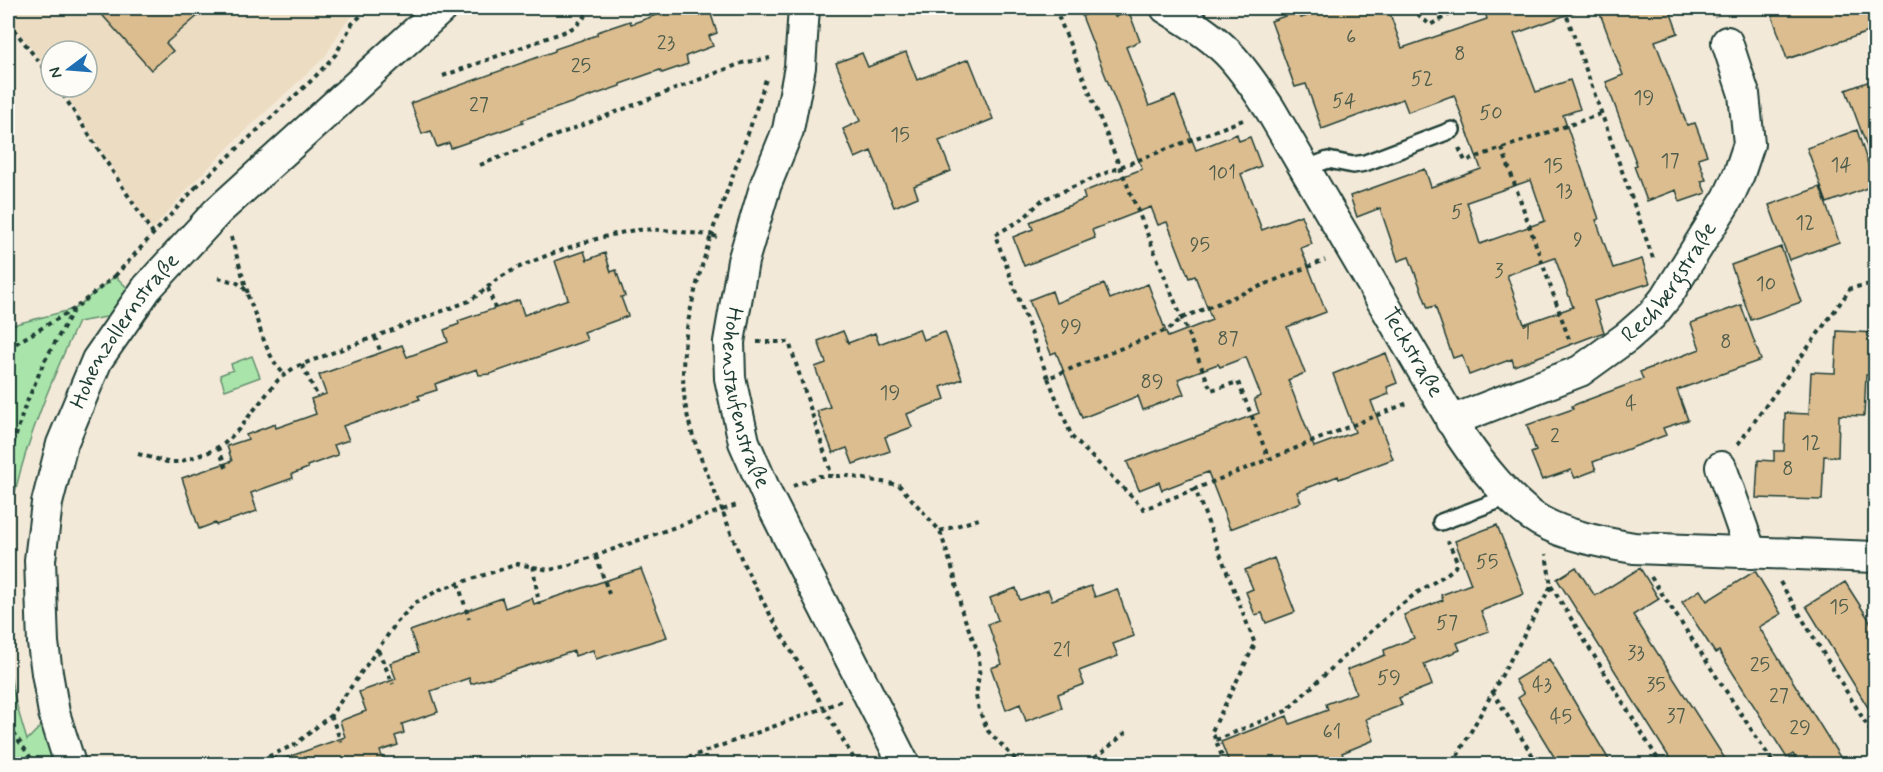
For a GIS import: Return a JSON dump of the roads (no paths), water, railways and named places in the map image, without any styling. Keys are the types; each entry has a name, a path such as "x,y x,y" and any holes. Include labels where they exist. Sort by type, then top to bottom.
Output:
{"street":[{"name":"Hohenzollernstraße","path":"70,765 54,713 43,643 40,560 47,503 62,444 97,360 139,298 217,212 441,8"},
{"name":"Hohenstaufenstraße","path":"804,8 800,68 788,130 766,184 743,261 729,342 730,378 742,432 767,495 904,765"},
{"name":"Teckstraße","path":"1166,8 1194,25 1227,52 1241,68 1270,109 1473,454 1511,496 1540,521 1602,542 1634,548 1875,557"},
{"name":"Rechbergstraße","path":"1452,421 1580,371 1627,337 1652,315 1667,296 1728,198 1749,144 1744,94 1727,42"},
{"path":"1721,467 1757,553"}],"lane":[{"path":"1304,169 1328,160 1353,165 1365,163 1452,130"},
{"path":"1441,522 1511,496"}]}
